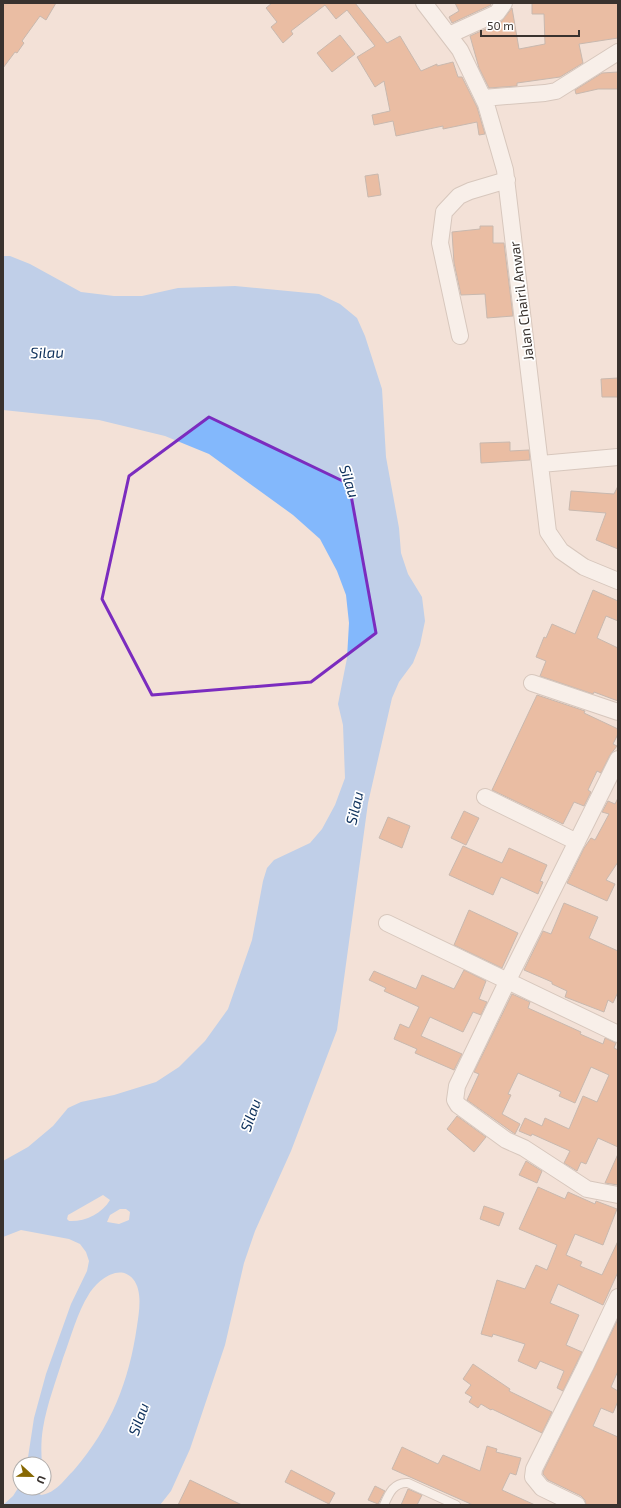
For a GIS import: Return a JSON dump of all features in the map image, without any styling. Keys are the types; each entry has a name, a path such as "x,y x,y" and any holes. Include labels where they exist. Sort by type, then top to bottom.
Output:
{"street":[{"name":"Jalan Chairil Anwar","path":"424,3 460,50 483,98 507,180 548,532 561,551 584,567 618,581"},
{"path":"449,35 497,13 504,3"},
{"path":"483,98 556,91 618,52"},
{"path":"460,336 440,244 444,212 459,196 470,190 507,180"},
{"path":"541,464 618,458"},
{"path":"532,683 618,712"},
{"path":"618,759 457,1086 455,1100 458,1105 506,1140 524,1148 586,1189 618,1195"},
{"path":"485,797 577,842"},
{"path":"387,923 618,1034"},
{"path":"577,1505 542,1488 533,1477 534,1469 586,1367 618,1297"}],"lane":[{"path":"384,1505 390,1493 397,1485 408,1483 456,1505"}],"highlighted area":[{"path":"209,417 349,484 376,633 311,682 152,695 102,599 129,476"}],"water":[{"name":"Silau","path":"3,256 10,256 30,264 81,292 114,296 142,296 178,288 235,286 319,294 340,304 357,318 365,336 382,389 386,457 399,528 401,553 408,574 422,597 425,621 420,645 413,663 399,682 392,698 368,803 337,1030 291,1151 255,1231 244,1263 225,1345 190,1449 171,1491 160,1505 3,1505 13,1496 52,1496 52,1491 63,1482 87,1454 108,1420 123,1385 134,1347 140,1302 138,1289 133,1279 127,1274 121,1273 109,1275 103,1279 89,1294 74,1325 49,1401 42,1432 42,1456 28,1456 34,1418 46,1374 71,1304 87,1271 89,1261 86,1252 80,1244 69,1239 21,1230 3,1237 3,1161 28,1147 53,1126 68,1108 81,1102 114,1095 156,1082 179,1067 205,1041 228,1009 252,940 263,881 267,868 274,860 310,843 322,829 335,805 345,778 343,725 338,704 347,658 349,623 346,595 337,571 320,539 293,515 209,454 165,436 99,420 3,410","holes":["103,1195 110,1200 107,1205 92,1216 75,1221 69,1221 67,1219 68,1215","120,1209 126,1209 130,1212 129,1220 119,1224 107,1222 110,1215"]}],"building":[{"path":"3,3 56,3 46,20 40,16 22,41 24,43 17,53 15,52 3,68"},
{"path":"272,3 355,3 387,43 400,36 421,71 437,64 437,66 453,62 458,77 462,77 477,107 485,134 479,135 477,122 443,129 443,126 396,136 393,121 374,125 372,115 390,111 384,81 375,87 357,57 375,46 347,10 336,19 325,5 291,31 293,34 283,43 271,27 277,22 266,8"},
{"path":"455,3 490,3 491,5 452,23 449,17 459,11"},
{"path":"532,3 618,3 618,38 579,44 583,63 560,77 517,83 517,86 489,88 479,68 470,36 501,22 512,8 519,49 545,44 544,14 532,14"},
{"path":"340,35 355,54 332,72 317,53"},
{"path":"618,72 618,89 598,89 576,94 575,90 602,73"},
{"path":"378,174 381,195 368,197 365,176"},
{"path":"480,226 493,226 493,243 504,243 513,316 487,318 485,294 461,295 454,263 452,232 480,229"},
{"path":"618,378 618,397 602,397 601,379"},
{"path":"510,442 510,451 529,450 530,460 481,463 480,443"},
{"path":"618,486 618,549 596,540 606,513 569,510 571,491 614,494"},
{"path":"593,590 618,601 618,621 606,616 597,638 618,648 618,701 594,692 593,694 540,676 546,661 536,657 544,637 546,638 552,624 575,634"},
{"path":"537,695 585,711 584,713 618,729 618,734 613,744 617,746 610,755 601,773 597,771 588,790 591,792 584,806 574,802 563,824 492,790"},
{"path":"618,798 618,862 606,880 615,884 607,901 567,883 584,848 591,838 595,840 609,814 602,812 608,801 615,804"},
{"path":"464,811 479,818 466,845 451,838"},
{"path":"388,817 410,826 402,848 379,838"},
{"path":"463,846 502,863 509,848 547,865 540,881 543,882 538,894 501,877 493,895 449,875"},
{"path":"564,903 598,917 589,938 618,951 618,992 613,1003 608,1000 604,1012 565,997 567,991 552,984 552,982 524,970 543,931 551,934"},
{"path":"469,910 518,933 502,968 454,945"},
{"path":"464,970 486,981 479,999 487,1002 481,1015 473,1012 463,1032 430,1017 421,1036 462,1054 454,1070 415,1053 417,1049 394,1039 400,1024 409,1028 419,1007 384,991 386,988 369,980 374,971 416,989 422,975 454,989"},
{"path":"512,994 530,1002 528,1008 581,1032 580,1034 603,1044 605,1038 616,1043 614,1048 618,1050 618,1147 598,1138 586,1164 581,1162 577,1171 564,1163 570,1151 532,1134 531,1136 519,1131 525,1118 542,1126 545,1118 569,1129 583,1096 597,1102 609,1075 591,1067 575,1103 559,1096 561,1092 518,1073 508,1094 511,1095 502,1114 520,1124 515,1134 467,1100 479,1074 474,1072"},
{"path":"457,1116 486,1137 474,1152 447,1129"},
{"path":"618,1154 618,1185 605,1183"},
{"path":"526,1161 542,1171 537,1183 519,1175"},
{"path":"538,1187 565,1199 568,1192 595,1204 596,1201 617,1209 603,1245 575,1234 566,1255 582,1262 580,1266 602,1275 618,1241 618,1272 603,1305 558,1284 550,1303 579,1315 566,1345 582,1352 563,1391 557,1388 564,1371 540,1361 536,1369 518,1361 525,1344 493,1334 492,1337 481,1334 497,1280 525,1289 536,1265 547,1270 557,1245 519,1229"},
{"path":"484,1206 504,1213 499,1226 480,1219"},
{"path":"618,1319 618,1371 611,1387 618,1391 618,1401 613,1413 601,1408 593,1426 618,1437 618,1505 586,1505 585,1500 581,1496 548,1480 543,1472"},
{"path":"473,1364 510,1389 509,1391 552,1412 542,1433 481,1404 478,1408 469,1402 472,1397 465,1393 471,1385 463,1379"},
{"path":"487,1446 497,1449 496,1452 521,1458 516,1475 510,1473 502,1490 535,1505 473,1505 392,1469 402,1447 438,1464 443,1455 480,1471"},
{"path":"291,1470 335,1493 329,1504 285,1482"},
{"path":"190,1480 242,1505 178,1505"},
{"path":"375,1486 385,1491 378,1504 368,1500"},
{"path":"408,1489 422,1495 417,1505 401,1505"}]}
